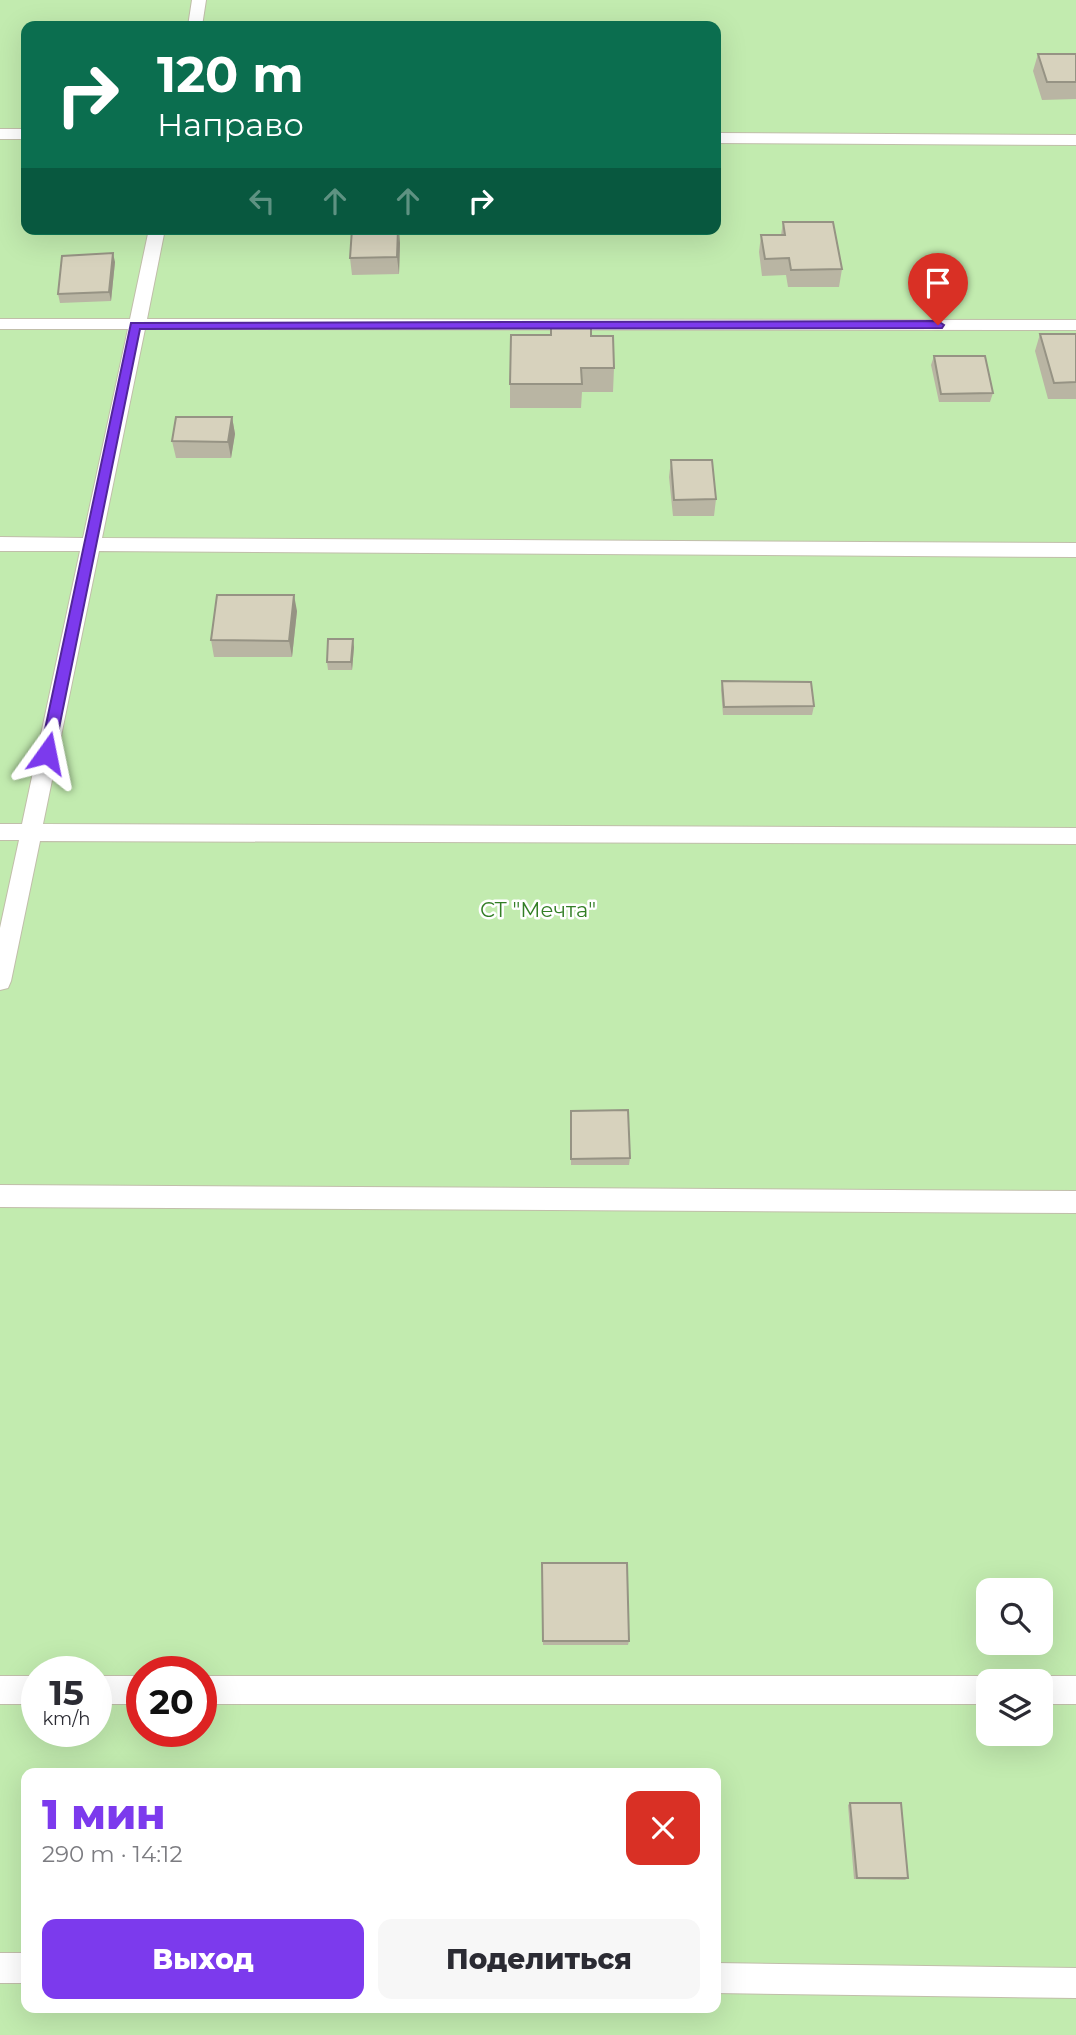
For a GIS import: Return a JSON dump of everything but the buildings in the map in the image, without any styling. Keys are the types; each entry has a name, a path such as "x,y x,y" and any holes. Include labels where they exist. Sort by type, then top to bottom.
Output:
{"lane":[{"path":"196,21 199,0"},
{"path":"0,134 21,134"},
{"path":"721,138 1076,140"},
{"path":"0,981 156,235"},
{"path":"0,324 1076,325"},
{"path":"0,544 1076,550"},
{"path":"0,832 1076,836"},
{"path":"0,1196 1076,1202"},
{"path":"0,1690 21,1690"},
{"path":"217,1690 976,1690"},
{"path":"1053,1690 1076,1690"},
{"path":"0,1968 21,1968"},
{"path":"721,1978 1076,1983"}],"green space":[{"name":"СТ \"Мечта\"","path":"0,0 1076,0 1076,2035 0,2035"}],"route":[{"path":"47,753 135,325 938,325"}]}
